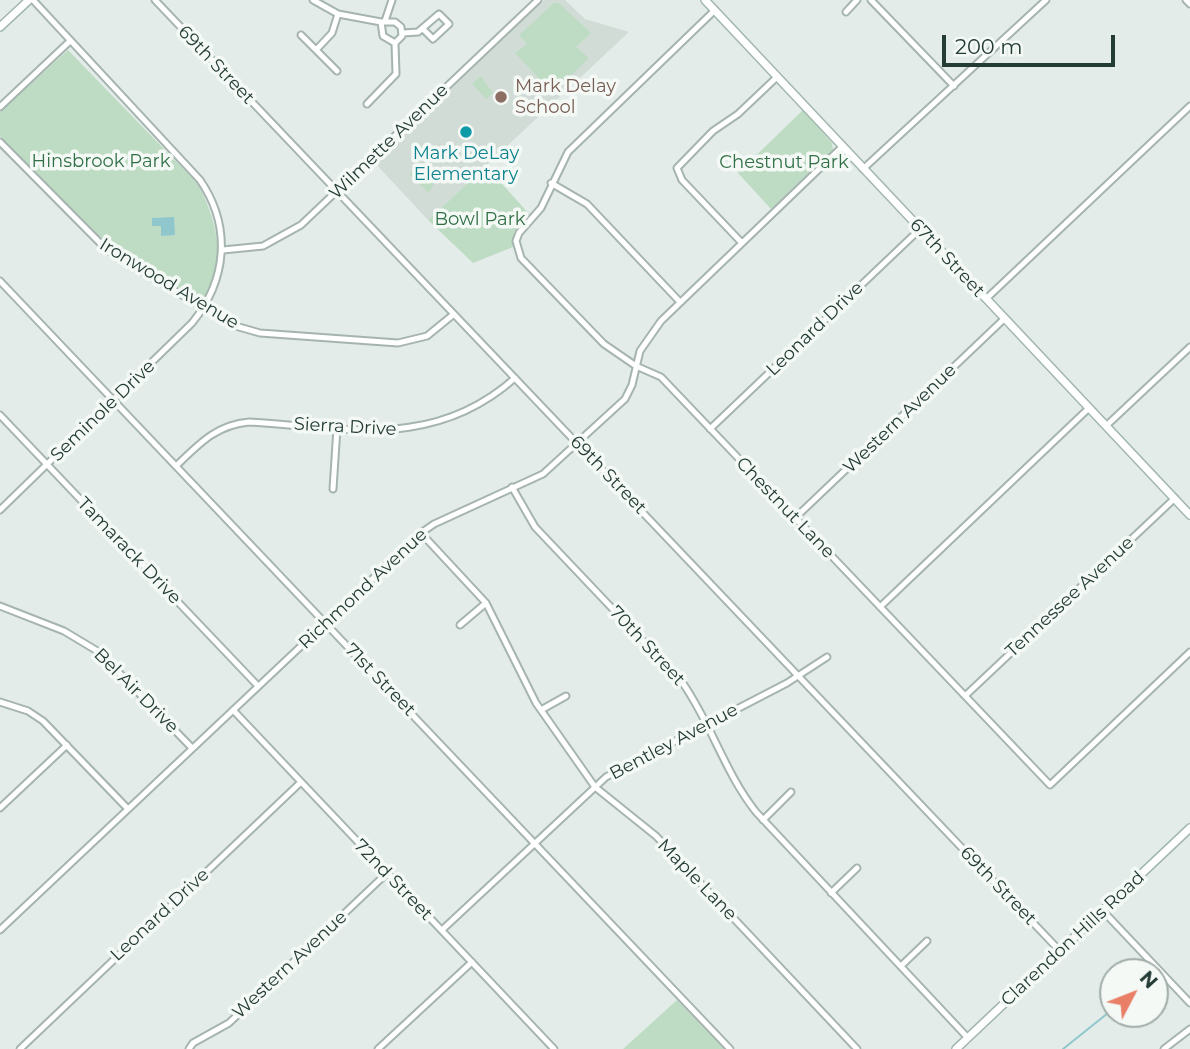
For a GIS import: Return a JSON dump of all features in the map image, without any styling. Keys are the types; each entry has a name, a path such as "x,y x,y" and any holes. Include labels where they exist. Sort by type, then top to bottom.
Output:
{"street":[{"path":"0,27 31,0 200,180 216,210 223,250 217,282 204,309"},
{"name":"69th Street","path":"155,0 1060,951"},
{"path":"313,0 338,14 398,24 403,33"},
{"path":"392,0 382,22 383,36 395,43"},
{"name":"Wilmette Avenue","path":"223,250 252,248 281,239 301,225 538,0"},
{"name":"67th Street","path":"705,0 1190,515"},
{"path":"846,12 857,0"},
{"path":"871,0 954,86"},
{"path":"863,169 1045,0"},
{"path":"1186,0 1190,4"},
{"path":"680,302 587,204 551,183 573,146 715,10"},
{"path":"316,50 332,33 338,14"},
{"path":"367,104 397,74 395,43 403,33 423,29 439,14 449,24 433,39 423,29"},
{"path":"301,35 337,71"},
{"path":"0,107 70,41"},
{"path":"742,243 682,180 677,168 713,131 738,114 777,77"},
{"path":"986,299 1190,106"},
{"name":"Ironwood Avenue","path":"0,142 97,242 232,325 260,333 398,343 427,336 454,314"},
{"name":"Richmond Avenue","path":"0,930 421,533 543,474 578,444 625,399 652,331 843,146"},
{"name":"Chestnut Lane","path":"551,183 541,208 521,230 516,241 521,258 599,339 636,366 658,375 1050,785 1190,652"},
{"name":"Leonard Drive","path":"710,429 919,230"},
{"name":"71st Street","path":"0,281 730,1049"},
{"name":"Seminole Drive","path":"0,510 114,401 204,309"},
{"name":"Western Avenue","path":"795,518 1004,319"},
{"path":"1106,426 1190,347"},
{"name":"Sierra Drive","path":"176,466 212,433 230,425 249,422 397,431 431,425 484,402 515,378"},
{"path":"880,607 1089,408"},
{"name":"Tamarack Drive","path":"0,415 258,686"},
{"path":"333,489 337,428"},
{"name":"70th Street","path":"512,487 535,527 675,674 707,724 744,797 763,820 968,1038"},
{"name":"Tennessee Avenue","path":"965,696 1175,498"},
{"name":"Maple Lane","path":"421,533 486,603 541,710 595,787 656,836 858,1049"},
{"path":"460,625 486,603"},
{"name":"Bel Air Drive","path":"0,606 64,631 94,648 192,748"},
{"name":"Bentley Avenue","path":"442,930 595,787 628,764 799,676 827,657"},
{"path":"541,710 566,696"},
{"path":"0,702 37,716 128,809"},
{"name":"72nd Street","path":"233,710 554,1049"},
{"path":"0,808 67,745"},
{"name":"Leonard Drive","path":"20,1049 301,782"},
{"path":"763,820 791,792"},
{"name":"Clarendon Hills Road","path":"956,1049 1189,832"},
{"path":"831,893 857,868"},
{"name":"Western Avenue","path":"189,1049 196,1041 229,1023 387,873"},
{"path":"1103,911 1190,1003"},
{"path":"901,965 927,941"},
{"path":"378,1049 472,962"},
{"path":"1164,1049 1190,1029"}],"shaded area":[{"name":"Mark Delay School","path":"544,0 565,0 585,19 629,32 428,220 374,162"}],"green space":[{"path":"554,3 559,3 591,33 576,47 589,58 556,90 549,89 515,53 527,44 519,35"},
{"name":"Hinsbrook Park","path":"68,50 198,184 210,212 218,257 212,286 204,300 197,300 125,258 94,235 0,136 0,112"},
{"path":"481,76 493,93 486,99 472,84"},
{"name":"Chestnut Park","path":"803,110 832,143 833,150 771,209 738,173"},
{"name":"Bowl Park","path":"486,166 530,215 514,232 513,247 473,263 428,220"},
{"path":"418,170 434,184 429,193 409,174"},
{"path":"677,1000 724,1049 623,1049"}],"water":[{"path":"174,217 175,235 161,236 161,226 152,226 152,218"}],"waterway":[{"path":"1063,1049 1099,1020"}],"place":[{"name":"Mark Delay School","path":"501,97"},
{"name":"Mark DeLay Elementary","path":"466,132"}]}
